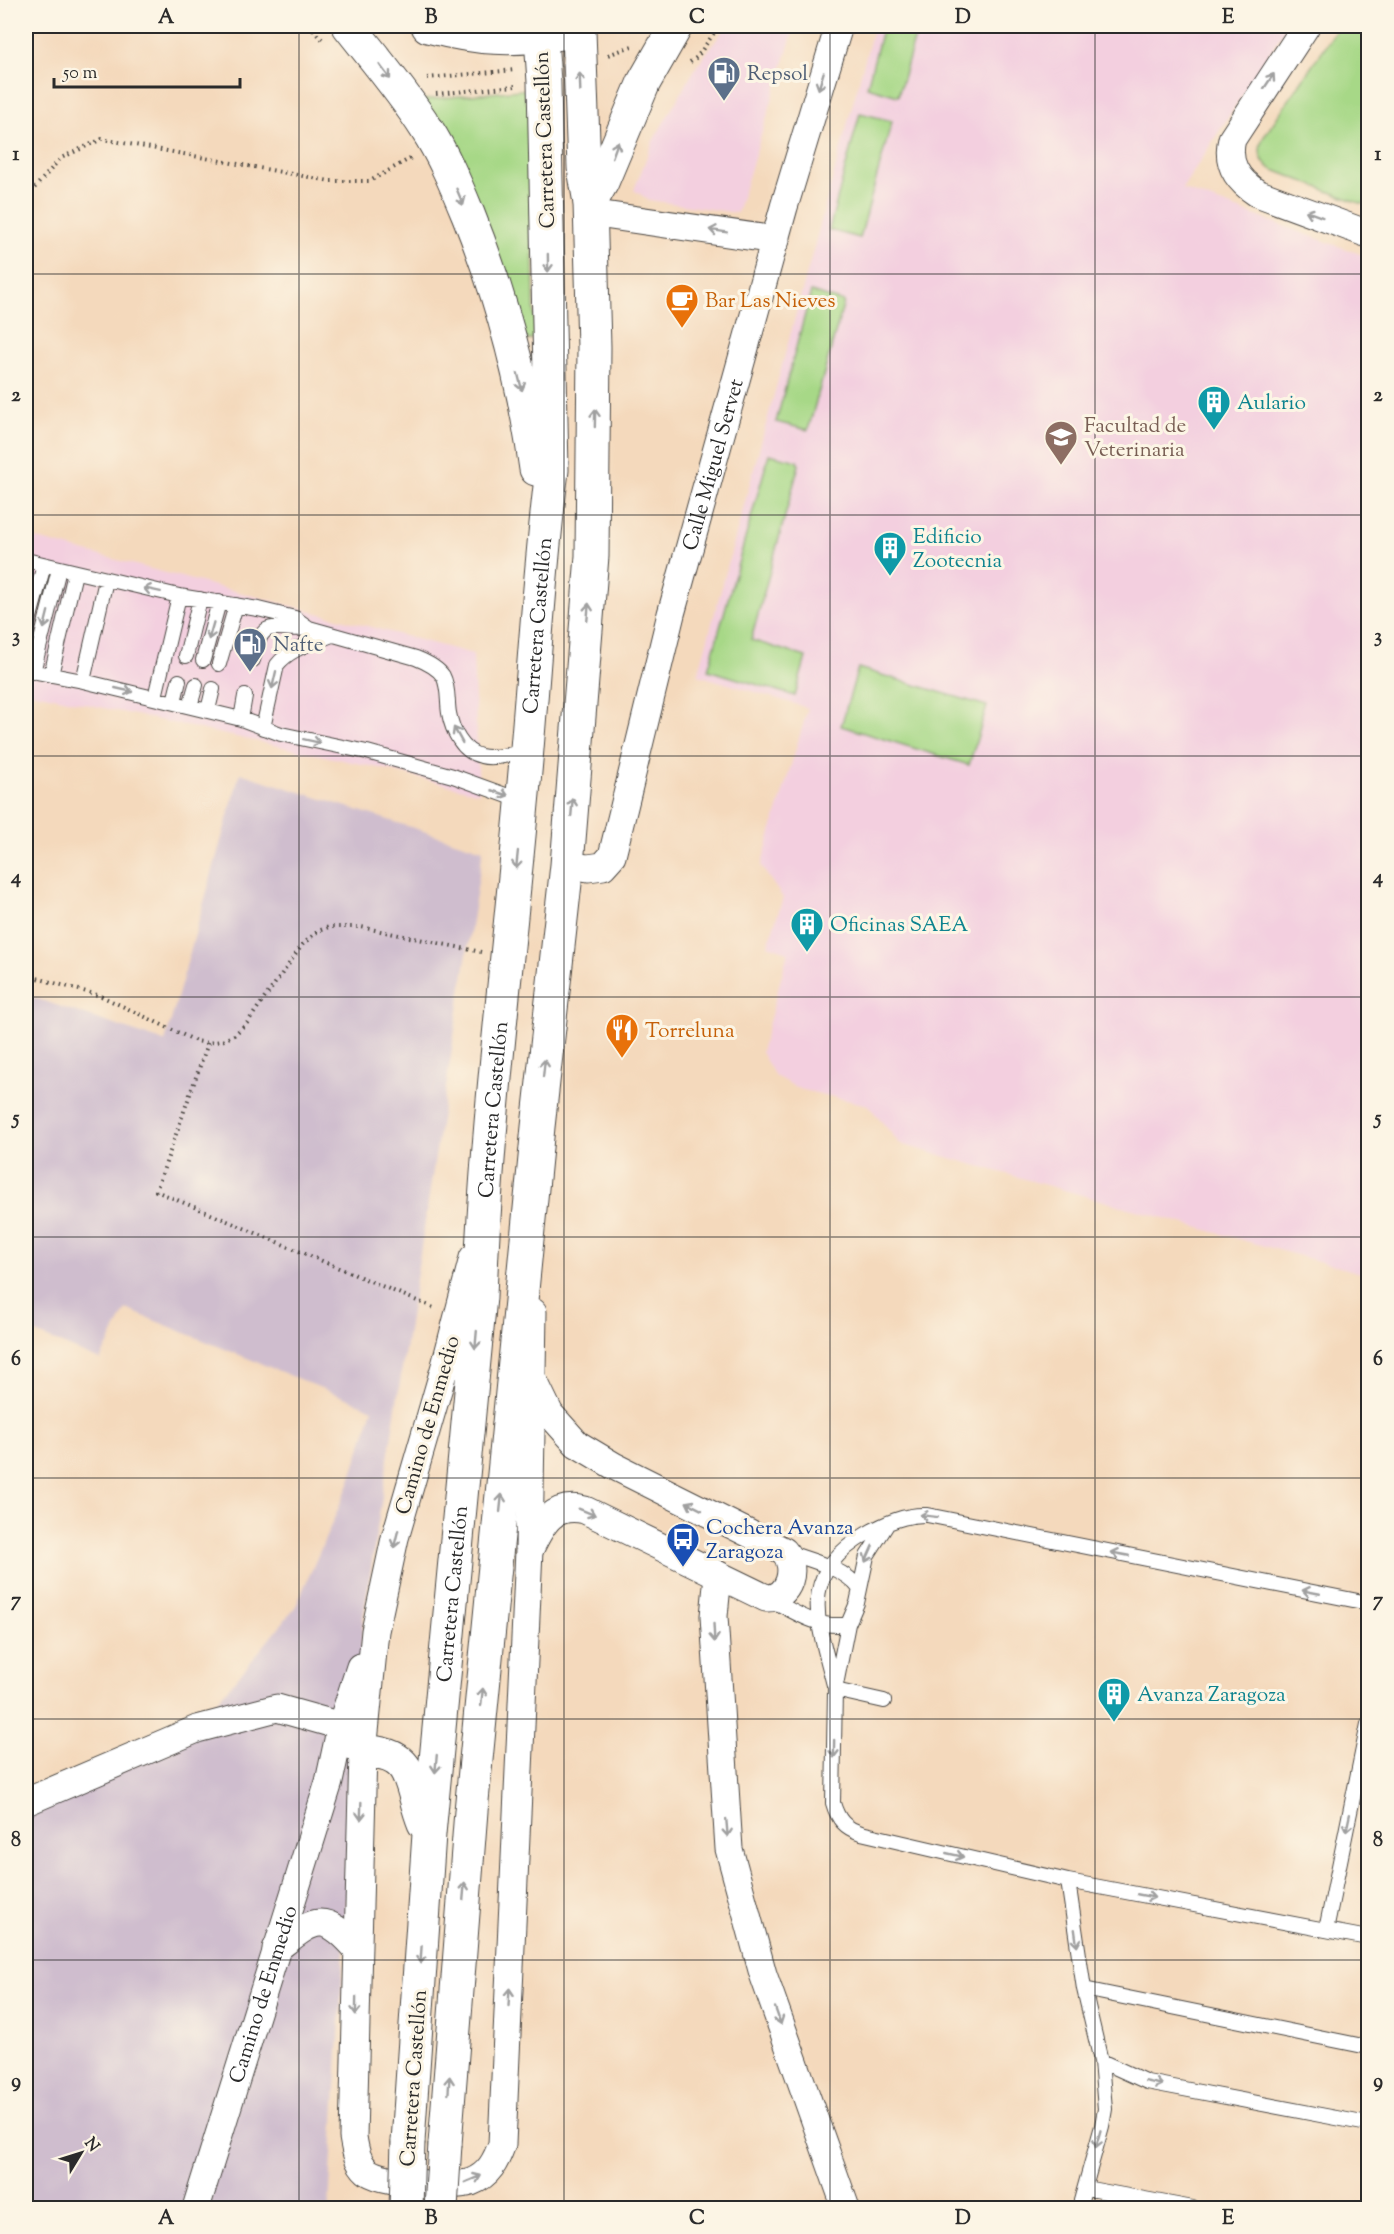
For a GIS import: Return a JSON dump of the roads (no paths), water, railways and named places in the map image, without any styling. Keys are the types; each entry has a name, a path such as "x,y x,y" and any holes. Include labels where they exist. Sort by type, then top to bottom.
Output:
{"highway":[{"path":"350,26 405,97 435,144 481,246 508,332 524,398 544,530"},
{"path":"428,26 474,36 504,39 541,37 589,28"},
{"path":"590,208 644,82 676,26"},
{"name":"Carretera Castellón","path":"441,2208 471,1811 538,1126 567,865 592,556 595,409 590,208 584,168 589,28"},
{"name":"Carretera Castellón","path":"406,2208 408,2142 429,1834 480,1297 483,1219 523,801 544,530 552,470 544,82 541,37"},
{"path":"363,1752 385,1754 401,1762 409,1775 418,1808 429,1834"}],"street":[{"name":"Calle Miguel Servet","path":"567,865 597,867 607,864 612,856 671,615 776,240 839,26"},
{"path":"1306,26 1232,139 1229,149 1233,167 1236,176 1244,185 1257,193 1368,234"},
{"path":"590,208 776,240"},
{"name":"Carretera Castellón","path":"363,1752 353,2137 356,2151 361,2165 369,2173 390,2181 457,2184 471,2181 484,2174 496,2162 502,2144 529,1550 533,1273 538,1126"},
{"name":"Camino de Enmedio","path":"329,1782 344,1760 363,1752 375,1631 395,1538 483,1219"},
{"path":"529,1550 541,1527 549,1518 559,1510 576,1508 585,1510 766,1598 781,1594 787,1585 792,1569 792,1563 784,1551 614,1466 577,1444 550,1414 533,1377"},
{"path":"718,1575 714,1616 729,1849 763,1974 846,2208"},
{"name":"Camino de Enmedio","path":"196,2208 329,1782 341,1726 375,1631"},
{"path":"26,1802 197,1729 277,1708 341,1726"},
{"path":"276,1949 306,1925 325,1923 340,1930 357,1949"}],"lane":[{"path":"26,560 179,596 295,618 309,628 416,658 437,669 446,683 449,714 453,726 458,739 471,752 481,757 527,751"},
{"path":"26,632 44,565"},
{"path":"59,569 29,671 155,697 241,718 281,734 367,752 421,767 523,801"},
{"path":"51,675 75,573"},
{"path":"82,681 106,580"},
{"path":"155,697 179,596"},
{"path":"186,656 200,599"},
{"path":"203,660 219,602"},
{"path":"219,664 236,605"},
{"path":"253,660 256,644 264,630 271,627 292,631 309,628"},
{"path":"263,728 277,665 282,658 332,635"},
{"path":"174,702 179,681"},
{"path":"190,706 196,685"},
{"path":"208,710 213,689"},
{"path":"241,718 245,696"},
{"path":"835,1690 817,1607 818,1590 828,1568 848,1547 863,1536 888,1523 915,1515 927,1515 1368,1603"},
{"path":"888,1523 867,1556 854,1612 848,1624 835,1690 833,1803 845,1826 861,1833 1068,1881 1368,1938"},
{"path":"784,1551 851,1579 859,1588"},
{"path":"766,1598 819,1624 833,1626 848,1624"},
{"path":"835,1690 884,1701"},
{"path":"1326,1930 1368,1724"},
{"path":"1068,1881 1084,1989 1101,2061 1105,2109 1079,2208"},
{"path":"1084,1989 1368,2047"},
{"path":"1101,2061 1147,2082 1368,2124"},
{"path":"1085,2188 1193,2208"}],"place":[{"name":"Repsol","path":"724,102"},
{"name":"Bar Las Nieves","path":"682,329"},
{"name":"Aulario","path":"1214,431"},
{"name":"Facultad de Veterinaria","path":"1061,466"},
{"name":"Edificio Zootecnia","path":"890,577"},
{"name":"Nafte","path":"250,673"},
{"name":"Oficinas SAEA","path":"807,953"},
{"name":"Torreluna","path":"622,1059"},
{"name":"Cochera Avanza Zaragoza","path":"683,1568"},
{"name":"Avanza Zaragoza","path":"1114,1723"}]}
